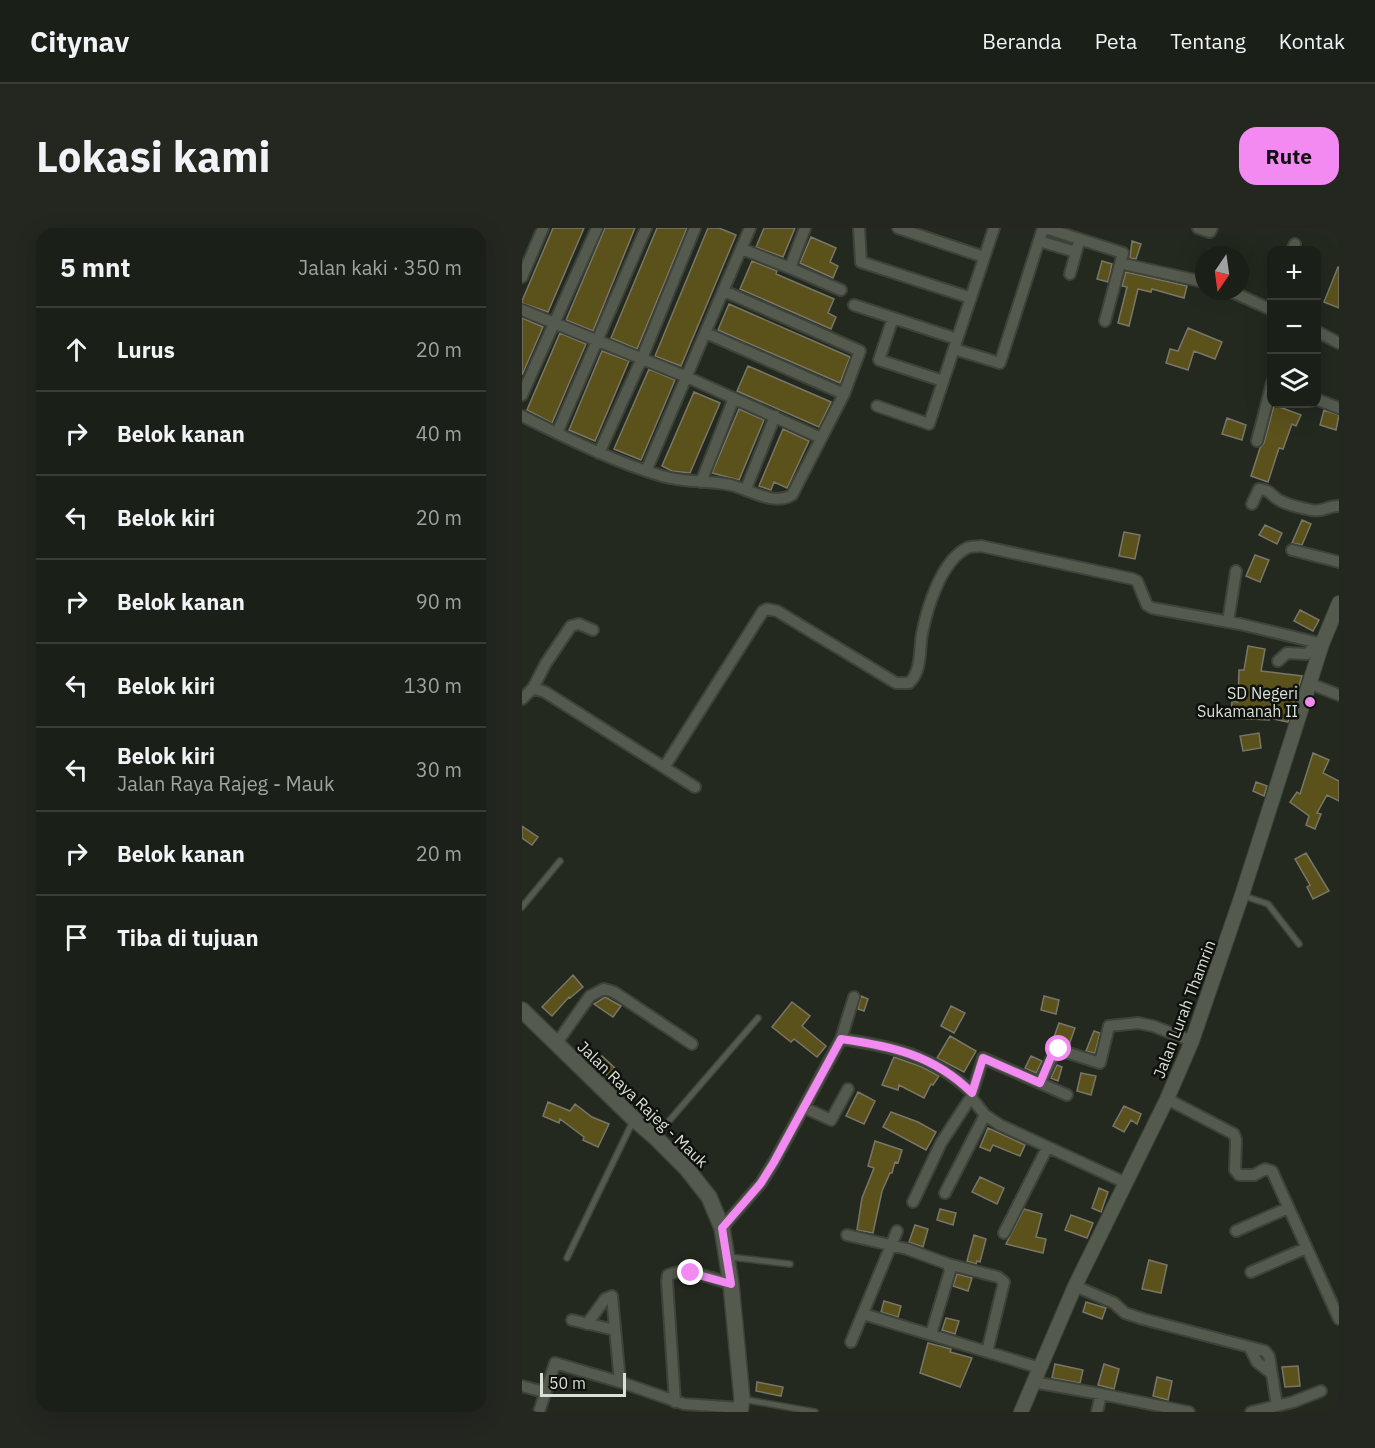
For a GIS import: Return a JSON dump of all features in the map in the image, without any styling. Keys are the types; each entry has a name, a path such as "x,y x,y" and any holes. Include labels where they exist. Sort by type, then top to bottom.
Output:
{"main road":[{"name":"Jalan Raya Rajeg - Mauk","path":"522,1010 655,1137 705,1191 722,1228 731,1284 741,1406"}],"street":[{"path":"522,277 543,228"},
{"path":"522,395 597,228"},
{"path":"557,433 646,228"},
{"path":"599,453 642,358 695,228"},
{"path":"790,268 805,228"},
{"path":"859,228 861,262 971,298"},
{"path":"898,228 984,256"},
{"path":"877,406 929,424 994,228"},
{"path":"854,305 893,318 1000,363 1044,228 1123,253 1105,321"},
{"path":"1198,228 1210,232 1212,228"},
{"path":"646,471 742,249 747,229"},
{"path":"1070,274 1079,239"},
{"path":"1039,241 1076,252"},
{"path":"742,249 841,290"},
{"path":"1128,265 1195,280"},
{"path":"522,416 599,453 669,478 701,483 723,483 775,499 785,499 792,495 844,394 860,350 724,291"},
{"path":"1249,300 1267,308"},
{"path":"522,310 687,377 821,438"},
{"path":"893,318 879,360 943,381"},
{"path":"706,333 844,394"},
{"path":"1321,337 1339,343"},
{"path":"701,483 734,398"},
{"path":"1321,401 1339,408"},
{"path":"1257,441 1267,402"},
{"path":"746,489 775,416"},
{"path":"1252,504 1259,489 1270,492 1276,499 1313,511 1324,510 1331,506 1339,507"},
{"path":"665,766 763,610 777,611 896,683 909,683 915,677 918,669 923,631 934,591 945,571 960,553 969,547 981,546 1133,579 1137,581 1147,605 1152,608 1228,622 1318,643"},
{"path":"1292,550 1339,562"},
{"path":"1228,622 1236,572"},
{"name":"Jalan Lurah Thamrin","path":"1022,1412 1075,1286 1167,1099 1192,1041 1311,684 1318,643 1339,603"},
{"path":"522,699 534,688 546,663 571,626 579,624 593,630"},
{"path":"1278,661 1287,653 1308,654 1318,643"},
{"path":"1311,684 1339,694"},
{"path":"534,688 545,692 695,787"},
{"path":"556,1044 590,996 604,989 614,992 692,1044"},
{"path":"722,1228 761,1183 805,1108 841,1039 854,997"},
{"path":"1040,1083 1056,1049 1100,1063 1109,1026 1138,1023 1154,1026 1192,1041"},
{"path":"841,1039 883,1045 916,1056 956,1078 985,1115 1000,1125 1126,1183"},
{"path":"913,1202 941,1143 971,1095 983,1058 1067,1095"},
{"path":"805,1108 831,1120 848,1089"},
{"path":"1167,1099 1234,1134 1236,1140 1235,1172 1243,1177 1254,1175 1265,1169 1272,1171 1339,1319"},
{"path":"945,1193 985,1115"},
{"path":"1004,1233 1047,1148"},
{"path":"1236,1231 1288,1208"},
{"path":"851,1342 897,1231"},
{"path":"847,1235 891,1245 948,1264 998,1277 1004,1282 987,1352"},
{"path":"1251,1272 1306,1248"},
{"path":"931,1334 950,1269 948,1264"},
{"path":"675,1402 668,1275 674,1272 691,1273 731,1284"},
{"path":"1075,1286 1109,1300 1125,1313 1250,1348 1257,1362 1272,1373 1277,1406"},
{"path":"587,1324 605,1299 612,1296 620,1382"},
{"path":"863,1314 1040,1368"},
{"path":"572,1320 615,1330"},
{"path":"539,1412 555,1363 620,1382 675,1402 703,1407 741,1406"},
{"path":"1034,1382 1189,1412"},
{"path":"522,1386 544,1392"},
{"path":"1251,1412 1277,1406 1294,1407 1321,1391"},
{"path":"1097,1412 1101,1394"}],"lane":[{"path":"522,907 560,861"},
{"path":"1242,895 1268,903 1299,944"},
{"path":"655,1137 758,1018"},
{"path":"567,1258 634,1119"},
{"path":"725,1257 790,1264"},
{"path":"741,1406 815,1412"}],"building":[{"path":"553,228 584,228 548,312 522,303 522,301"},
{"path":"605,228 635,228 593,331 566,320"},
{"path":"657,228 687,228 637,349 611,338"},
{"path":"708,228 719,228 736,235 681,366 655,356"},
{"path":"764,228 795,228 783,257 756,247"},
{"path":"811,237 836,248 830,262 838,266 833,278 800,263"},
{"path":"1132,241 1141,244 1136,259 1130,258"},
{"path":"752,261 834,299 828,313 836,317 831,329 740,289"},
{"path":"1102,261 1112,264 1108,282 1097,279"},
{"path":"1339,267 1339,308 1324,302"},
{"path":"1126,272 1187,286 1184,298 1152,289 1151,292 1138,289 1129,326 1118,323 1127,287 1122,286"},
{"path":"729,304 850,357 840,383 718,330"},
{"path":"522,318 543,327 522,375"},
{"path":"1188,328 1222,342 1215,359 1194,351 1188,370 1166,363 1170,349 1178,351"},
{"path":"560,333 586,344 552,423 527,410"},
{"path":"602,351 629,361 595,441 569,430"},
{"path":"748,366 831,402 819,427 737,391"},
{"path":"649,369 675,380 641,460 614,449"},
{"path":"694,392 720,403 690,473 672,471 662,466"},
{"path":"1273,408 1282,408 1301,415 1296,426 1292,424 1283,449 1279,448 1268,482 1251,476 1260,448 1264,443"},
{"path":"739,409 764,420 739,480 712,473"},
{"path":"1324,410 1339,415 1336,430 1320,425"},
{"path":"1227,418 1246,425 1242,440 1222,434"},
{"path":"783,429 809,441 787,488 774,482 771,490 759,486"},
{"path":"1302,520 1311,524 1302,545 1292,543"},
{"path":"1265,525 1282,533 1277,544 1259,535"},
{"path":"1124,532 1140,535 1135,559 1119,556"},
{"path":"1255,555 1269,560 1260,582 1246,576"},
{"path":"1300,610 1319,620 1313,631 1294,621"},
{"path":"1248,646 1265,649 1261,671 1302,676 1288,722 1269,718 1269,720 1231,718 1232,701 1238,702 1239,670 1244,670"},
{"path":"1259,733 1261,748 1243,751 1240,736"},
{"path":"1313,753 1329,760 1323,773 1339,781 1339,801 1327,795 1317,813 1321,814 1315,829 1306,825 1309,816 1290,802 1297,792 1300,794"},
{"path":"1256,782 1267,786 1264,796 1253,791"},
{"path":"522,826 538,837 532,845 522,838"},
{"path":"1306,853 1329,891 1313,899 1307,887 1310,885 1295,859"},
{"path":"573,975 583,987 569,997 552,1016 542,1007"},
{"path":"861,996 868,999 864,1011 858,1009"},
{"path":"1044,996 1059,1000 1056,1014 1041,1010"},
{"path":"605,997 621,1006 613,1017 594,1004"},
{"path":"792,1002 810,1016 802,1026 826,1046 817,1057 794,1039 791,1042 772,1027"},
{"path":"951,1006 965,1013 954,1033 941,1026"},
{"path":"1059,1023 1075,1028 1069,1045 1053,1040"},
{"path":"1094,1031 1100,1033 1095,1053 1086,1051"},
{"path":"950,1036 976,1051 964,1072 937,1058"},
{"path":"602,1056 616,1069 609,1077 595,1064"},
{"path":"1031,1056 1042,1061 1036,1073 1025,1068"},
{"path":"894,1057 939,1076 933,1085 931,1084 924,1098 899,1085 898,1090 882,1085"},
{"path":"1057,1065 1062,1067 1058,1081 1051,1078"},
{"path":"1081,1073 1096,1076 1091,1095 1077,1091"},
{"path":"858,1092 875,1101 864,1124 846,1116"},
{"path":"548,1102 570,1111 575,1104 592,1117 609,1124 598,1147 583,1140 584,1137 560,1119 559,1123 543,1116"},
{"path":"1124,1106 1141,1114 1137,1124 1131,1120 1124,1132 1113,1126"},
{"path":"891,1112 918,1122 936,1132 926,1150 883,1127"},
{"path":"988,1128 1025,1145 1020,1156 993,1145 990,1151 980,1147"},
{"path":"875,1141 902,1150 898,1163 895,1162 882,1191 873,1233 857,1230 862,1198 874,1168 868,1166"},
{"path":"980,1177 1004,1188 997,1204 972,1192"},
{"path":"1099,1188 1108,1192 1101,1212 1092,1208"},
{"path":"940,1209 956,1213 953,1225 937,1220"},
{"path":"1024,1209 1042,1214 1036,1237 1046,1239 1043,1253 1006,1244"},
{"path":"1071,1215 1093,1223 1087,1238 1065,1230"},
{"path":"915,1225 928,1229 923,1247 909,1242"},
{"path":"974,1235 986,1239 980,1262 977,1261 976,1264 967,1261"},
{"path":"1149,1260 1167,1265 1161,1293 1142,1289"},
{"path":"957,1274 972,1278 968,1291 953,1286"},
{"path":"884,1301 901,1306 898,1317 881,1312"},
{"path":"1086,1302 1106,1308 1102,1319 1083,1312"},
{"path":"946,1318 959,1321 955,1334 942,1330"},
{"path":"928,1343 972,1358 960,1387 920,1373"},
{"path":"1055,1364 1083,1370 1080,1383 1052,1378"},
{"path":"1104,1364 1119,1369 1114,1389 1098,1385"},
{"path":"1298,1366 1300,1386 1285,1387 1282,1367"},
{"path":"1157,1377 1172,1381 1168,1400 1153,1396"},
{"path":"757,1382 783,1387 781,1396 756,1391"}],"place":[{"name":"SD Negeri Sukamanah II","path":"1310,702"}],"route":[{"path":"691,1273 731,1284 722,1228 761,1183 805,1108 841,1039 883,1045 916,1056 956,1078 972,1093 983,1058 1040,1083 1053,1052 1059,1049"}]}
